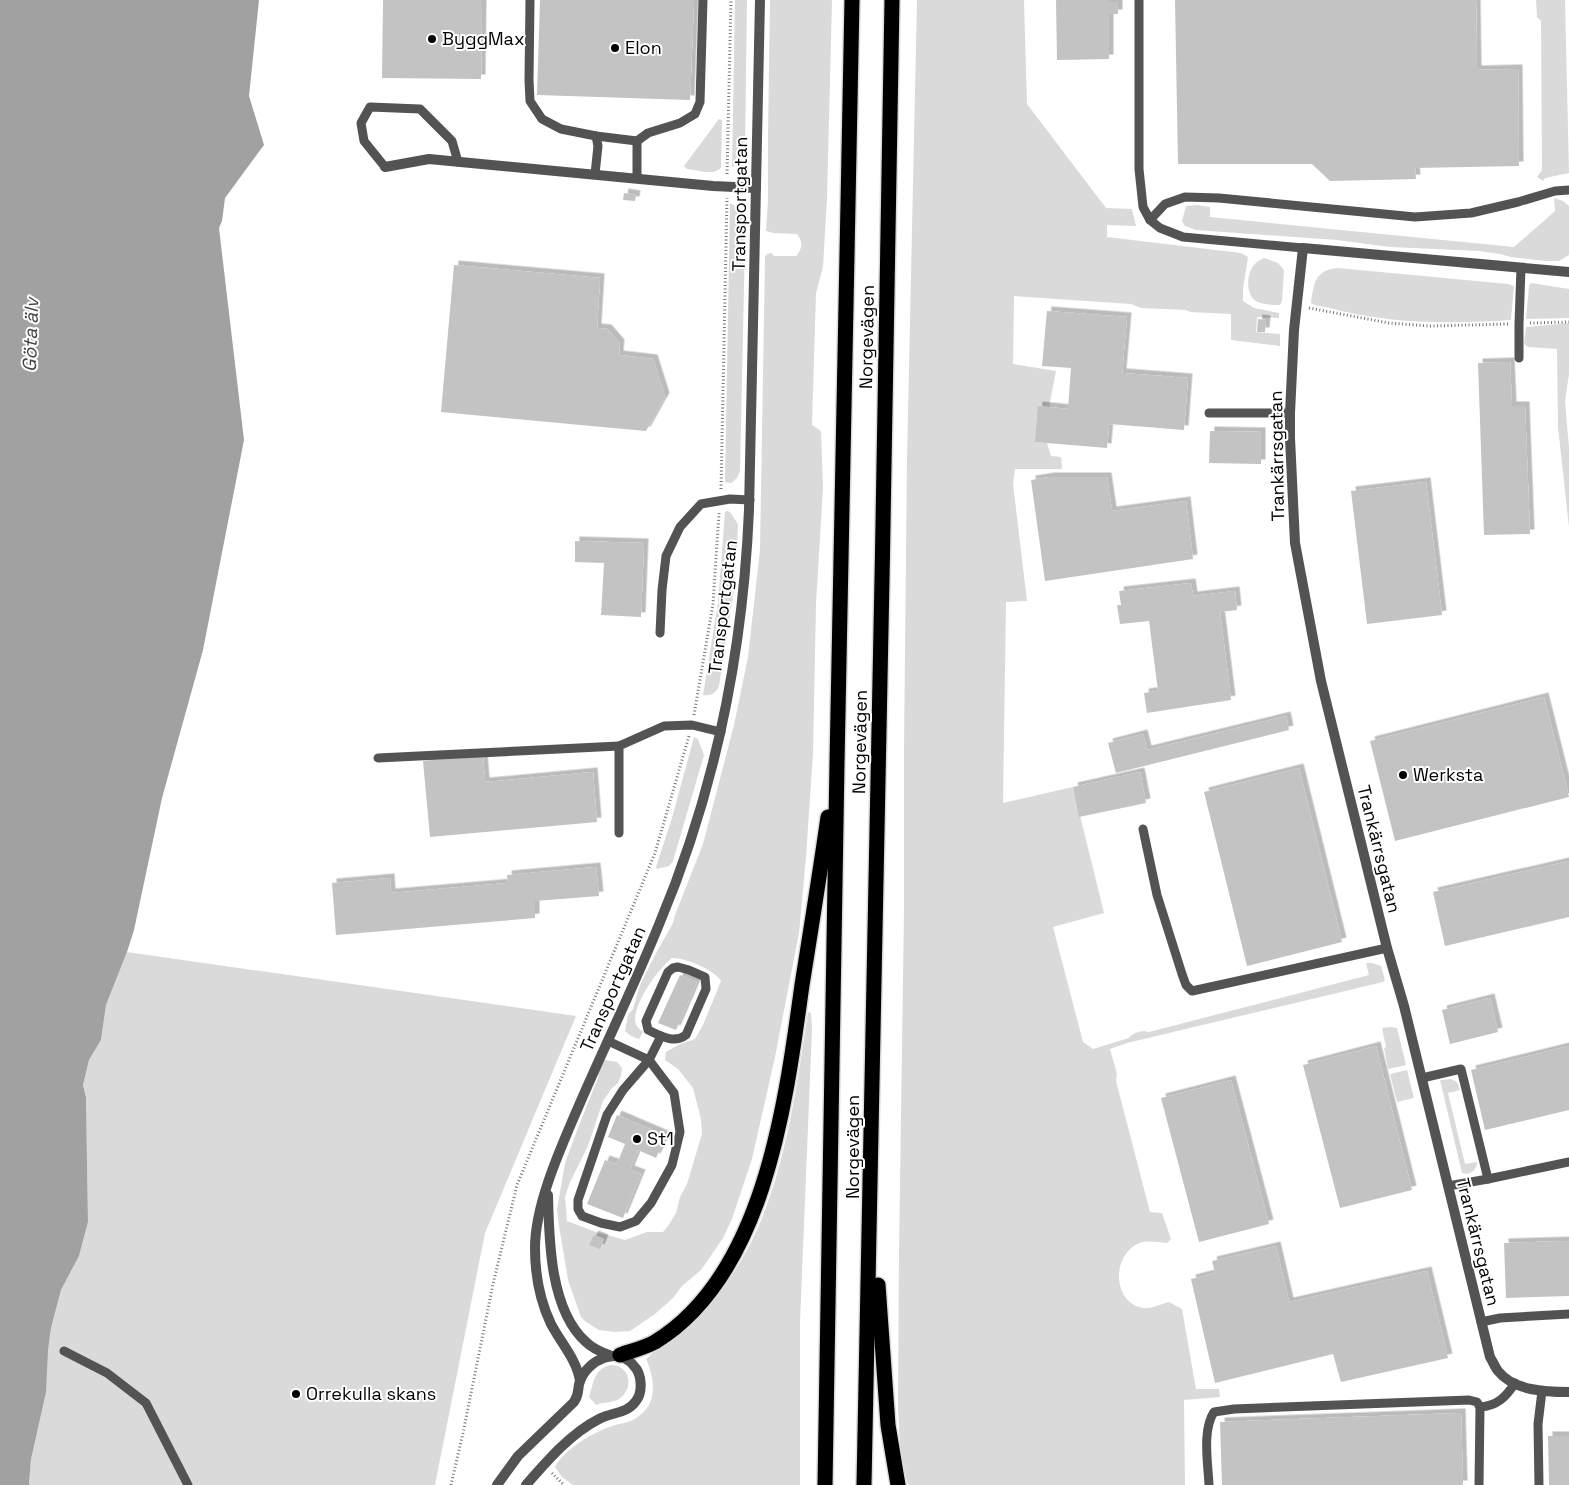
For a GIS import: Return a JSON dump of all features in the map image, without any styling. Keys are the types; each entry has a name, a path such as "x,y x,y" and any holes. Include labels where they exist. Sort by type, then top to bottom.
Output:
{"highway":[{"name":"Norgevägen","path":"825,1485 852,0"},
{"name":"Norgevägen","path":"864,1485 872,1214 892,0"},
{"path":"614,1355 654,1342 692,1312 723,1274 753,1217 765,1181 786,1090 837,763"},
{"path":"872,1214 888,1425 898,1485"}],"street":[{"name":"Transportgatan","path":"580,1381 574,1362 544,1308 538,1278 535,1247 539,1217 551,1172 566,1133 649,949 672,893 699,816 721,732 740,625 748,542 760,0"},
{"path":"385,167 429,159 713,186 756,188"},
{"path":"1303,248 1569,272"},
{"name":"Trankärrsgatan","path":"1303,248 1296,305 1290,438 1295,543 1321,681 1387,948 1422,1078 1490,1358 1499,1373 1515,1383 1532,1390 1569,1392"},
{"name":"Transportgatan","path":"526,1485 544,1465 588,1426 599,1419 631,1408 638,1400 640,1386 636,1367 629,1359 586,1343 573,1328 562,1304 551,1246 548,1184"},
{"path":"497,1485 518,1456 574,1402 579,1394 580,1381 589,1367 614,1355"}],"lane":[{"path":"530,0 530,101 542,119 561,129 596,136 638,141 648,133 680,123 696,114 701,92 703,0"},
{"path":"1139,0 1140,169 1143,207 1150,220 1160,228 1183,237 1303,248"},
{"path":"385,167 364,141 361,123 370,107 420,109 452,141 458,162"},
{"path":"595,174 598,146 596,136"},
{"path":"637,178 638,141"},
{"path":"1150,220 1165,204 1185,197 1220,198 1415,216 1472,213 1554,191 1569,190"},
{"path":"1519,358 1521,268"},
{"path":"1209,413 1290,413"},
{"path":"660,633 666,556 680,527 701,504 730,499 750,500"},
{"path":"378,758 619,746 664,726 692,725 721,732"},
{"path":"619,746 619,833"},
{"path":"1143,829 1157,895 1186,985 1192,991 1387,948"},
{"path":"678,967 704,977 706,989 686,1035 682,1039 675,1040 661,1036 648,1030 646,1021 668,972 678,967"},
{"path":"608,1041 649,1060 674,1093 680,1132 672,1165 651,1203 636,1221 620,1227 582,1216 578,1209 578,1200 607,1115 623,1090 649,1060 661,1036"},
{"path":"1422,1078 1461,1070 1488,1179"},
{"path":"1448,1186 1569,1162"},
{"path":"1481,1322 1500,1318 1569,1314"},
{"path":"64,1351 107,1373 146,1403 188,1485"},
{"path":"1480,1407 1490,1406 1499,1402 1507,1395 1515,1383"},
{"path":"1539,1485 1538,1424 1542,1391"},
{"path":"1209,1485 1207,1430 1209,1420 1214,1412 1234,1409 1469,1400 1477,1402 1480,1407 1480,1485"}],"path":[{"path":"1296,305 1389,323 1430,326 1569,322"}],"shaded area":[{"path":"735,0 747,0 745,151 742,160 732,167"},
{"path":"770,0 832,0 827,199 823,267 816,293 812,425 821,431 823,487 816,604 813,753 799,933 775,1057 752,1159 732,1219 723,1238 701,1270 682,1286 673,1298 655,1314 630,1331 614,1332 599,1330 581,1317 568,1280 557,1210 565,1163 598,1078 600,1063 606,1060 617,1062 622,1068 621,1076 618,1083 603,1101 588,1146 570,1182 565,1197 567,1221 625,1240 647,1232 663,1232 676,1213 702,1134 701,1119 693,1088 678,1069 665,1060 666,1052 680,1044 695,1039 703,1025 721,981 712,972 699,965 678,958 672,958 654,977 639,1003 635,1019 637,1026 643,1032 639,1039 625,1031 628,1015 633,1009 640,985 673,923 703,844 734,725 748,657 760,550 765,257 771,253 774,256 796,256 801,245 797,234 766,231"},
{"path":"917,0 1024,0 1027,104 1106,208 1132,209 1136,226 1107,225 1107,237 1241,253 1248,257 1243,301 1254,308 1279,313 1279,318 1257,317 1256,332 1280,334 1280,346 1231,340 1231,314 1141,308 1131,304 1014,296 1013,364 1056,371 1049,407 1036,442 1047,443 1051,456 1061,457 1062,469 1015,469 1013,484 1027,601 1006,602 1003,803 1073,787 1104,913 1053,927 1083,1042 1093,1049 1129,1038 1138,1032 1149,1032 1369,975 1366,963 1381,966 1385,980 1127,1043 1110,1049 1117,1074 1116,1081 1150,1212 1162,1213 1171,1239 1167,1243 1143,1242 1131,1249 1124,1257 1120,1267 1119,1278 1121,1288 1125,1297 1133,1304 1143,1308 1169,1302 1182,1309 1196,1389 1219,1389 1220,1397 1184,1400 1185,1485 908,1485 900,1451 898,1408 899,1252 904,909 907,460"},
{"path":"1536,0 1565,0 1569,173 1545,178 1543,181 1537,177 1542,170 1541,21 1537,17"},
{"path":"719,119 722,120 721,168 714,172 687,169 684,166"},
{"path":"1554,198 1563,201 1569,206 1569,255 1559,261 1511,257 1479,251 1390,247 1337,240 1196,230 1185,226 1182,221 1186,206 1197,205 1210,207 1210,217 1514,247 1555,211"},
{"path":"730,203 735,206 741,215 744,224 745,241 740,471 737,478 731,483 725,482"},
{"path":"1264,258 1278,263 1284,270 1282,301 1280,305 1256,301 1250,294 1248,279 1251,269 1258,261"},
{"path":"1338,268 1508,284 1514,286 1511,320 1441,322 1395,320 1349,313 1311,303 1313,289 1320,275 1330,269"},
{"path":"1531,283 1569,289 1569,318 1526,319 1529,286"},
{"path":"1569,323 1569,374 1565,401 1569,448 1569,527 1558,427 1557,349 1528,347 1524,344 1526,327"},
{"path":"725,512 730,512 738,524 734,590 719,686 713,694 703,695 718,603"},
{"path":"694,737 698,739 704,755 673,861 669,866 657,869 656,867 672,818"},
{"path":"127,952 576,1016 485,1233 435,1485 29,1485 31,1459 51,1328 61,1290 79,1256 88,1222 86,1097 83,1085 89,1060 101,1040 106,1005"},
{"path":"808,1012 811,1013 812,1029 800,1322 800,1485 573,1485 562,1477 555,1467 559,1461 570,1449 585,1439 610,1427 633,1420 647,1408 651,1401 653,1385 646,1359 688,1323 717,1294 744,1255 760,1223 772,1189 791,1118"},
{"path":"1382,1028 1397,1028 1406,1065 1388,1069"},
{"path":"1407,1070 1414,1098 1397,1102 1390,1074"},
{"path":"1451,1079 1457,1082 1460,1090 1448,1093 1465,1164 1477,1162 1474,1170 1468,1174 1462,1173 1440,1080"},
{"path":"611,1365 623,1369 626,1373 629,1383 627,1389 619,1399 596,1405 589,1397 593,1382 597,1373"}],"water":[{"name":"Göta älv","path":"0,0 259,0 249,96 264,145 225,198 222,221 219,228 244,440 203,650 162,798 134,930 106,1005 101,1040 89,1060 83,1085 86,1097 88,1222 79,1256 61,1290 51,1328 46,1392 31,1459 29,1485 0,1485"}],"building":[{"name":"ByggMax","path":"383,0 482,0 481,79 382,78"},
{"name":"Elon","path":"540,0 694,0 690,100 537,95"},
{"path":"1056,0 1108,0 1108,2 1118,2 1118,14 1109,14 1109,59 1057,60"},
{"path":"1175,0 1476,0 1477,70 1518,69 1519,166 1415,168 1416,179 1330,181 1312,164 1178,164"},
{"path":"624,193 636,195 635,201 623,200"},
{"path":"454,265 600,278 597,328 607,329 620,344 619,355 653,359 665,397 646,431 441,412"},
{"path":"1047,311 1127,317 1122,373 1188,378 1184,430 1109,424 1107,448 1035,442 1038,406 1068,409 1071,368 1042,366"},
{"path":"1258,319 1266,320 1265,332 1257,332"},
{"path":"1510,362 1512,406 1525,406 1530,534 1484,535 1478,363"},
{"path":"1210,431 1261,432 1261,464 1209,463"},
{"path":"1050,477 1107,477 1112,511 1186,501 1193,559 1045,581 1031,480"},
{"path":"1426,482 1442,615 1367,624 1351,491"},
{"path":"575,541 644,543 641,617 601,615 604,563 575,562"},
{"path":"1191,583 1193,596 1235,591 1237,610 1220,612 1231,700 1147,713 1144,693 1158,691 1149,621 1120,624 1117,605 1121,605 1119,591"},
{"path":"1544,697 1569,797 1395,841 1370,741"},
{"path":"1286,716 1289,730 1116,773 1108,743 1143,734 1147,750"},
{"path":"483,756 485,782 593,772 597,822 430,837 423,761"},
{"path":"1299,768 1342,942 1247,966 1204,792"},
{"path":"1140,772 1146,803 1079,817 1073,787"},
{"path":"1569,861 1569,917 1445,946 1433,892"},
{"path":"596,867 599,896 535,901 535,918 336,935 332,883 390,878 391,893 508,883 507,875"},
{"path":"680,975 697,982 676,1030 658,1023"},
{"path":"1490,998 1498,1032 1450,1044 1442,1010"},
{"path":"1376,1046 1412,1190 1340,1208 1303,1065"},
{"path":"1569,1046 1569,1110 1485,1130 1471,1070"},
{"path":"1231,1080 1269,1224 1199,1242 1161,1098"},
{"path":"617,1115 666,1136 656,1158 638,1150 630,1170 641,1174 623,1218 587,1204 605,1160 617,1164 625,1144 608,1137"},
{"path":"594,1235 604,1239 600,1249 589,1245"},
{"path":"1569,1241 1569,1296 1506,1298 1504,1243"},
{"path":"1276,1246 1289,1302 1427,1271 1448,1358 1341,1382 1333,1354 1215,1383 1191,1279 1215,1273 1212,1261"},
{"path":"1461,1413 1463,1485 1222,1485 1220,1422"},
{"path":"1548,1436 1569,1436 1569,1485 1549,1485"}],"place":[{"name":"ByggMax","path":"432,39"},
{"name":"Elon","path":"615,48"},
{"name":"Werksta","path":"1403,775"},
{"name":"St1","path":"637,1139"},
{"name":"Orrekulla skans","path":"296,1394"}]}
